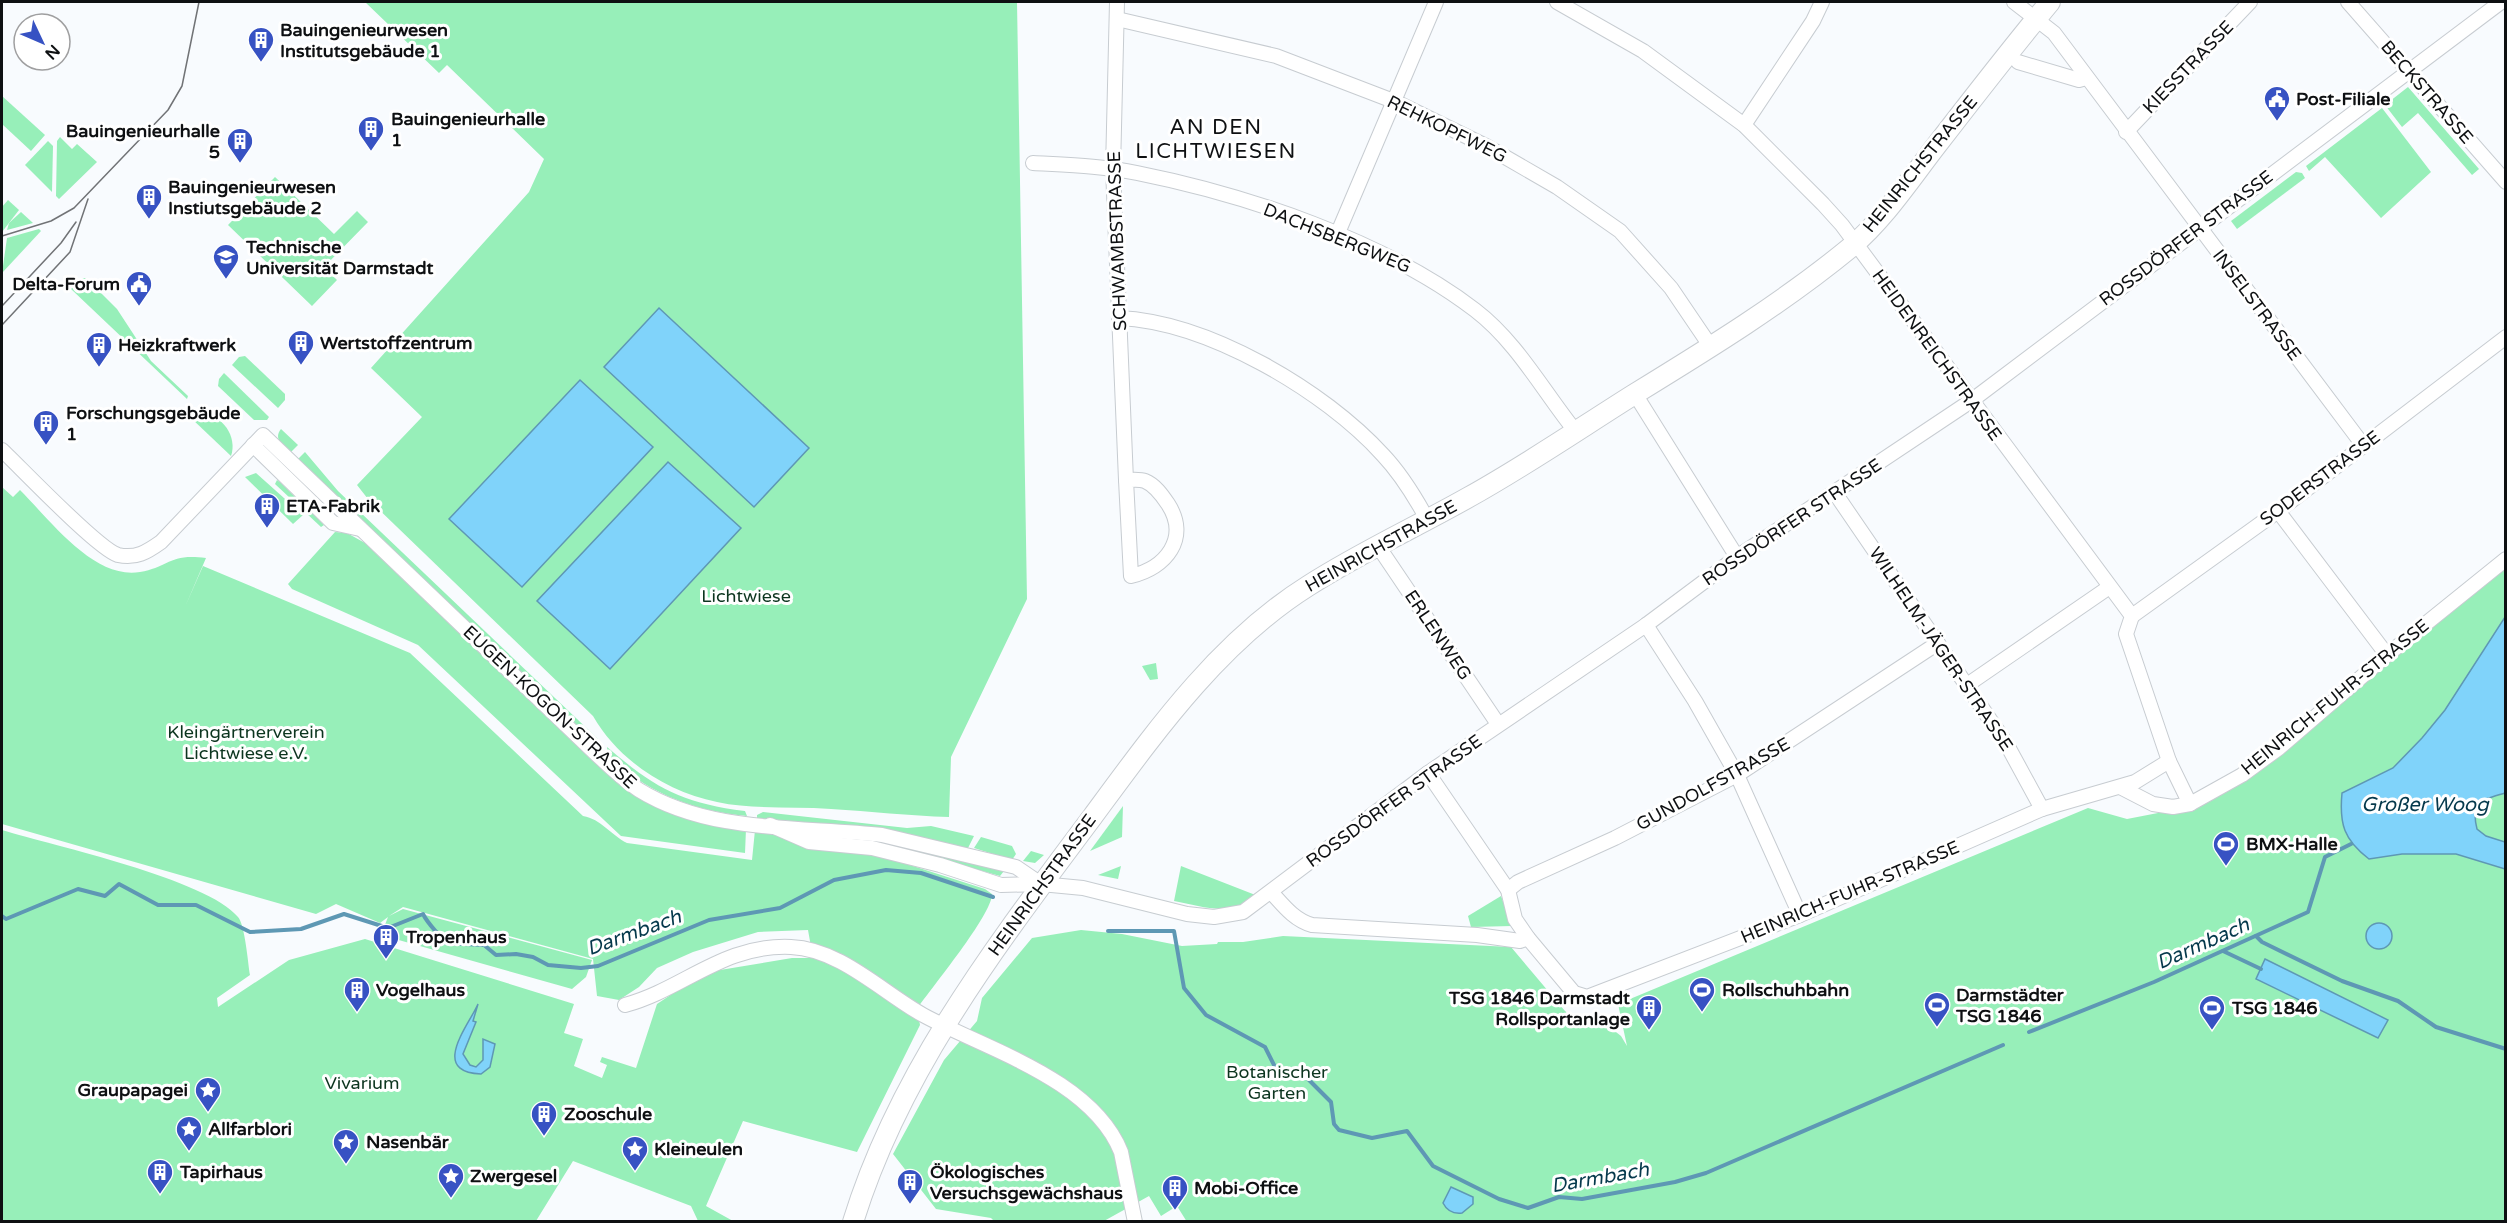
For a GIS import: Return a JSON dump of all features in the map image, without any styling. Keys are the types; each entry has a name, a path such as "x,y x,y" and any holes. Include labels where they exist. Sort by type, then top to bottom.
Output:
{"main road":[{"name":"HEINRICHSTRASSE","path":"853,1221 884,1141 944,1025 1041,884 1132,763 1231,647 1269,614 1307,586 1472,495 1576,432 1711,347 1798,288 1855,243 1892,203 2050,2"}],"street":[{"name":"SCHWAMBSTRASSE","path":"1117,2 1113,169 1126,480 1131,576 1149,572 1168,557 1177,535 1173,512 1161,492 1144,480 1126,480"},
{"path":"1337,235 1396,102 1436,2"},
{"name":"HEIDENREICHSTRASSE","path":"1557,2 1643,51 1744,125 1823,204 1855,243 2108,588 2132,616"},
{"path":"1744,125 1813,21 1822,2"},
{"name":"INSELSTRASSE","path":"2014,2 2054,33 2126,132 2363,445"},
{"name":"KIESSTRASSE","path":"2126,132 2250,2"},
{"name":"BECKSTRASSE","path":"2348,2 2505,182"},
{"name":"ROSSDÖRFER STRASSE","path":"1041,884 1083,888 1187,914 1214,917 1243,912 1428,773 1646,625 1737,557 1971,401 2501,2"},
{"name":"REHKOPFWEG","path":"1117,19 1276,56 1396,102 1486,146 1557,187 1620,231 1671,288 1711,347"},
{"path":"2018,62 2079,80 2086,78"},
{"name":"DACHSBERGWEG","path":"1033,163 1113,169 1229,197 1337,235 1419,272 1476,311 1524,360 1576,432"},
{"path":"1119,318 1138,319 1215,342 1288,379 1335,411 1367,439 1400,476 1427,519"},
{"name":"SODERSTRASSE","path":"2132,616 2278,510 2505,337"},
{"path":"1635,394 1737,557"},
{"name":"EUGEN-KOGON-STRASSE","path":"362,530 333,523 253,445 263,435 608,765 639,790 672,807 707,818 882,835 1016,867 1041,884"},
{"path":"2,450 106,549 129,556 148,552 160,542 253,445"},
{"name":"WILHELM-JÄGER-STRASSE","path":"1835,493 2006,743 2042,809"},
{"path":"2278,510 2387,655"},
{"name":"ERLENWEG","path":"1378,546 1498,724"},
{"name":"HEINRICH-FUHR-STRASSE","path":"2120,787 2153,804 2173,807 2190,804 2242,775 2279,748 2387,655 2505,559"},
{"path":"1967,685 2108,588"},
{"path":"2132,616 2126,634 2169,761 2190,804"},
{"path":"1646,625 1695,701 1737,775 1800,915"},
{"name":"GUNDOLFSTRASSE","path":"1508,890 1518,882 1616,838 1737,775 1938,643"},
{"name":"HEINRICH-FUHR-STRASSE","path":"1528,939 1574,993 1581,997 1594,995 1800,915 2042,809 2095,791 2135,782 2169,761"},
{"path":"1271,892 1291,914 1302,922 1312,925 1477,935 1520,942 1528,939 1515,919 1508,890 1428,773"},
{"name":"EUGEN-KOGON-STRASSE","path":"770,825 809,842 872,848 940,865 1001,885 1041,884"},
{"path":"626,1005 643,1000 708,965 732,957 791,947 819,953 837,960 944,1025 1018,1059 1062,1086 1092,1111 1121,1152 1135,1221"}],"green space":[{"name":"Lichtwiese","path":"365,2 1017,2 1027,599 951,757 949,817 731,804 698,797 662,782 630,760 616,747 593,716 368,499 357,485 422,417 371,368 529,192 544,159 447,65 439,73"},
{"path":"2408,87 2479,169 2472,175 2418,113 2402,127 2385,105"},
{"path":"2,96 45,135 31,151 2,124"},
{"path":"2382,108 2431,172 2381,218 2325,157 2309,171 2306,166"},
{"path":"60,137 72,149 77,144 97,162 59,199 56,196 57,141"},
{"path":"48,141 53,146 52,192 25,165"},
{"path":"2296,172 2302,173 2305,178 2237,229 2231,221"},
{"path":"275,177 334,234 357,211 368,222 324,267 337,280 312,306 228,225"},
{"path":"8,200 19,210 2,232 2,207"},
{"path":"21,212 33,223 7,230 9,223"},
{"path":"39,229 41,231 2,273 7,238"},
{"path":"81,278 86,278 117,309 151,361 188,396 187,399 71,289"},
{"path":"245,356 285,394 285,400 278,408 232,365 239,357"},
{"path":"224,373 269,417 267,420 254,420 218,386 219,379"},
{"path":"199,414 214,417 226,427 232,441 231,456 191,418"},
{"path":"281,429 298,445 290,453 278,439"},
{"path":"305,452 338,491 598,739 590,739 297,460"},
{"path":"256,473 303,515 293,524 245,477"},
{"path":"277,480 324,525 321,527 275,484"},
{"path":"2,487 13,497 20,490 74,545 106,567 123,572 140,572 184,557 206,558 185,607 203,566 410,653 583,816 595,820 627,843 752,860 755,830 837,850 888,858 985,889 992,894 972,934 917,1009 920,1025 857,1152 743,1121 706,1206 733,1221 698,1221 691,1206 573,1161 536,1221 2,1220 2,830 128,865 195,890 221,903 240,921 250,975 217,998 218,1007 289,960 365,939 574,1004 564,1033 583,1039 574,1066 602,1078 607,1065 600,1062 602,1057 636,1068 657,1004 681,988 714,971 792,958 813,958 808,930 758,932 693,952 657,968 639,987 619,1000 597,996 593,959 403,907 389,916 403,909 592,960 586,977 572,989 381,935 388,917 380,923 336,904 316,914 2,824"},
{"path":"335,532 347,533 365,543 615,781 647,801 677,815 708,824 746,829 745,853 621,836 418,645 292,589 288,584"},
{"name":"Botanischer Garten","path":"2505,562 2505,1221 1187,1222 1177,1206 1161,1216 1149,1196 1104,1221 995,1222 991,1218 936,1209 893,1154 944,1060 977,1021 982,998 1032,938 1081,930 1122,934 1182,946 1243,942 1283,936 1511,947 1565,1011 1577,1021 1597,1017 1621,1036 1627,1046 1618,1004 2088,808 2127,819 2194,806"},
{"path":"1156,663 1158,679 1150,680 1142,666"},
{"path":"607,747 640,773 670,791 703,803 745,811 747,816 727,814 690,805 655,790 608,756"},
{"path":"1123,806 1122,837 1090,851"},
{"path":"763,812 907,828 931,826 974,836 968,848 872,828 757,818 757,815"},
{"path":"816,835 894,842 1004,871 1000,876 893,846"},
{"path":"981,837 1012,846 1016,854 1012,860 974,848"},
{"path":"1031,851 1044,855 1035,863 1023,861"},
{"path":"1121,866 1118,879 1098,875"},
{"path":"1181,866 1258,896 1238,906 1218,909 1174,901"},
{"path":"1501,896 1512,926 1471,927 1468,916"}],"water":[{"path":"659,308 809,448 754,507 604,367"},
{"path":"580,380 653,447 522,587 449,519"},
{"path":"668,462 741,528 610,669 537,601"},
{"name":"Großer Woog","path":"2505,617 2505,793 2480,803 2475,813 2475,820 2477,829 2486,836 2505,842 2505,869 2456,854 2402,854 2369,859 2354,845 2345,830 2341,814 2342,793 2393,768 2422,738 2445,710"},
{"path":"2379,923 2388,927 2392,936 2388,945 2379,949 2370,945 2366,936 2370,927"},
{"path":"2265,959 2388,1020 2378,1038 2256,979"},
{"path":"478,1004 473,1021 476,1022 463,1054 470,1065 476,1067 483,1060 483,1039 495,1044 490,1067 481,1074 466,1071 457,1065 455,1057 461,1035"},
{"path":"1451,1187 1473,1197 1473,1204 1462,1213 1451,1211 1443,1203"}],"waterway":[{"name":"Darmbach","path":"2029,1032 2154,982 2308,912 2325,857 2351,844"},
{"name":"Darmbach","path":"2,916 6,919 78,889 105,896 119,884 158,905 196,905 250,932 301,929 344,914 388,928 423,914 445,943 484,945 496,955 516,954 533,957 548,965 581,968 598,966 709,920 780,908 834,880 886,870 921,873 993,897"},
{"name":"Darmbach","path":"1108,931 1174,931 1184,988 1206,1015 1265,1047 1280,1077 1306,1077 1331,1102 1334,1124 1339,1130 1372,1138 1407,1131 1433,1166 1499,1199 1528,1208 1559,1197 1582,1199 1675,1182 1706,1173 2003,1045"},
{"path":"2256,936 2262,942 2342,981 2398,1001 2436,1027 2506,1049"},
{"path":"2223,951 2261,969"}],"tram line":[{"path":"2,236 51,221 74,208 168,110 182,86 199,2"},
{"path":"2,325 70,252 88,199"},
{"path":"2,306 61,243 76,222"}],"place":[{"name":"Bauingenieurwesen Institutsgebäude 1","path":"261,63"},
{"name":"Post-Filiale","path":"2277,122"},
{"name":"Bauingenieurhalle 1","path":"371,152"},
{"name":"Bauingenieurhalle 5","path":"240,164"},
{"name":"Bauingenieurwesen Instiutsgebäude 2","path":"149,220"},
{"name":"Technische Universität Darmstadt","path":"226,280"},
{"name":"Delta-Forum","path":"139,307"},
{"name":"Wertstoffzentrum","path":"301,366"},
{"name":"Heizkraftwerk","path":"99,368"},
{"name":"Forschungsgebäude 1","path":"46,446"},
{"name":"ETA-Fabrik","path":"267,529"},
{"name":"BMX-Halle","path":"2226,867"},
{"name":"Tropenhaus","path":"386,960"},
{"name":"Vogelhaus","path":"357,1013"},
{"name":"Rollschuhbahn","path":"1702,1013"},
{"name":"Darmstädter TSG 1846","path":"1937,1028"},
{"name":"TSG 1846 Darmstadt Rollsportanlage","path":"1649,1031"},
{"name":"TSG 1846","path":"2212,1031"},
{"name":"Graupapagei","path":"208,1113"},
{"name":"Zooschule","path":"544,1137"},
{"name":"Allfarblori","path":"189,1152"},
{"name":"Nasenbär","path":"346,1165"},
{"name":"Kleineulen","path":"635,1172"},
{"name":"Tapirhaus","path":"160,1195"},
{"name":"Zwergesel","path":"451,1199"},
{"name":"Ökologisches Versuchsgewächshaus","path":"910,1205"},
{"name":"Mobi-Office","path":"1175,1211"}],"district":[{"name":"AN DEN LICHTWIESEN","path":"1216,139"}],"park label":[{"name":"Kleingärtnerverein Lichtwiese e.V.","path":"246,742"},
{"name":"Vivarium","path":"362,1083"}]}
